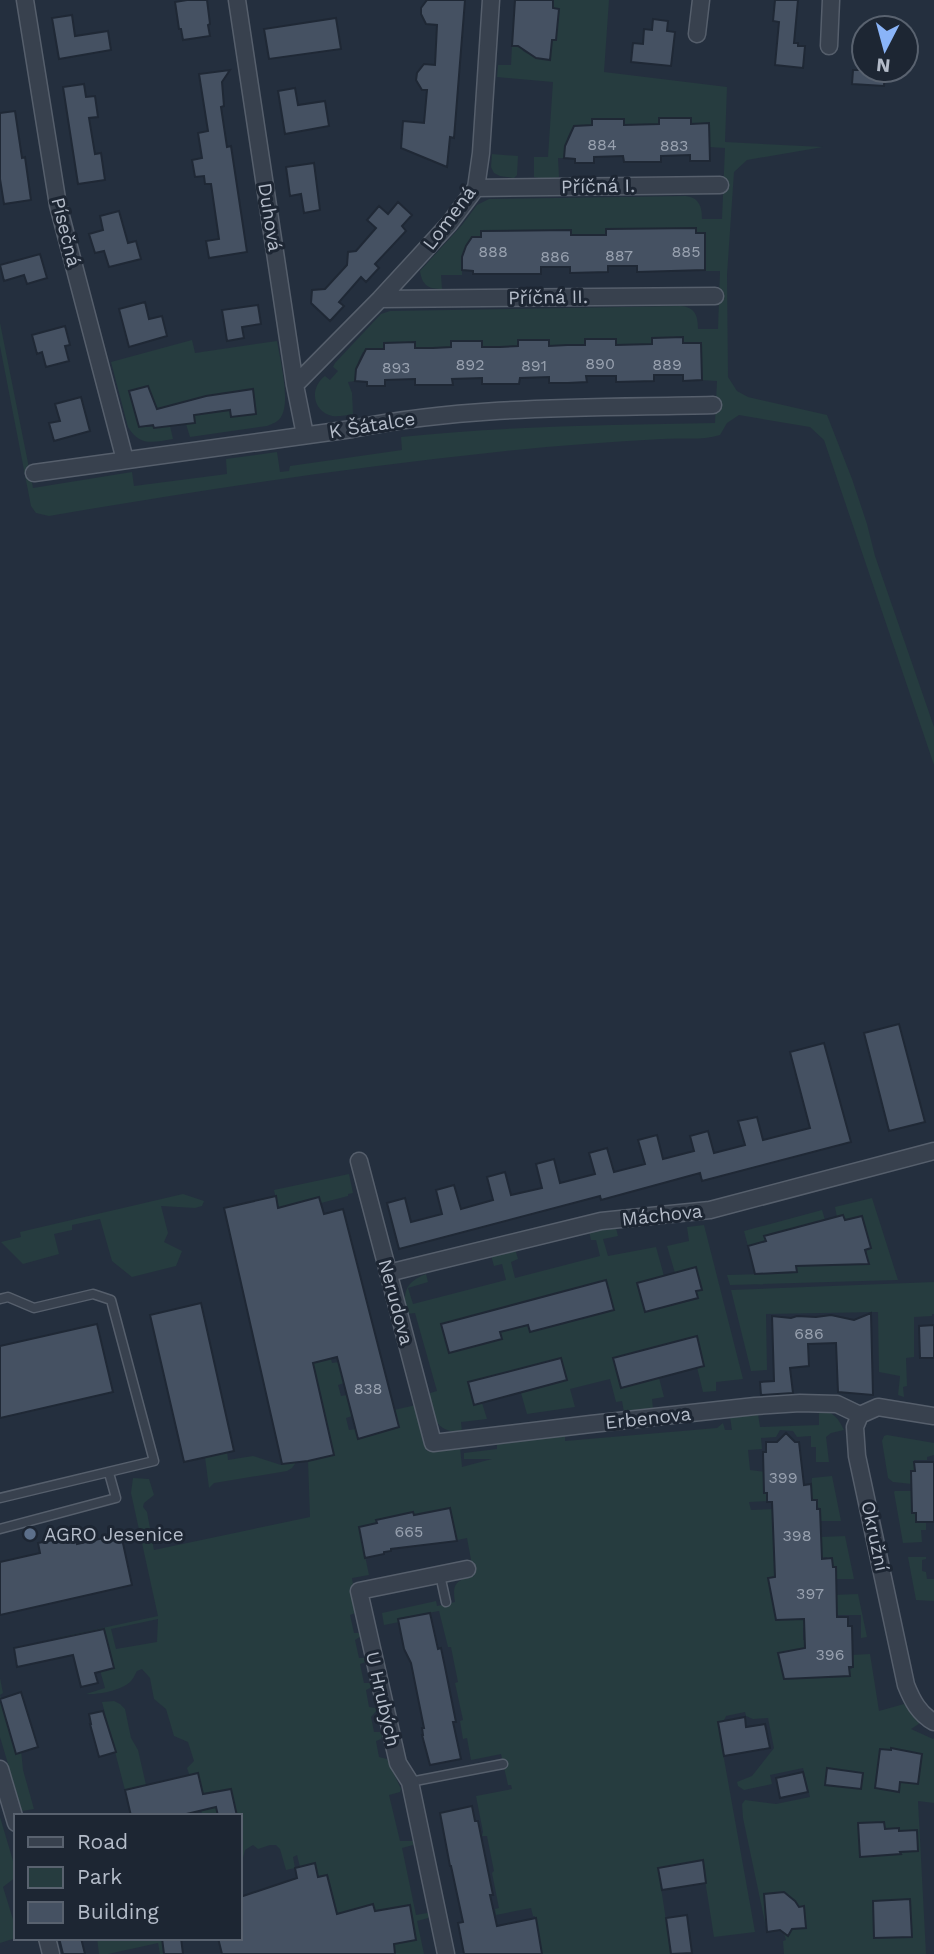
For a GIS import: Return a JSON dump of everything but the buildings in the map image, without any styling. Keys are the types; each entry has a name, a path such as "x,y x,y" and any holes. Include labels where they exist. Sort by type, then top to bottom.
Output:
{"street":[{"name":"Písečná","path":"26,0 58,205 125,460"},
{"name":"Duhová","path":"237,0 304,435"},
{"name":"Lomená","path":"295,385 449,224 476,188 481,153 491,0"},
{"path":"697,34 701,0"},
{"path":"829,46 831,0"},
{"name":"Příčná I.","path":"476,188 720,185"},
{"name":"Příčná II.","path":"380,299 715,296"},
{"name":"K Šátalce","path":"34,472 429,416 495,411 713,405"},
{"name":"Máchova","path":"388,1273 601,1220 710,1210 934,1151"},
{"name":"Nerudova","path":"359,1161 433,1443"},
{"name":"Erbenova","path":"433,1443 591,1423 800,1403 837,1404 860,1415"},
{"path":"860,1415 878,1407 934,1416"},
{"name":"Okružní","path":"860,1415 855,1427 855,1446 906,1685 912,1701 926,1718 934,1722"},
{"name":"U Hrubých","path":"446,1954 410,1782 398,1763 359,1591 467,1569"},
{"path":"0,1769 14,1816"}],"lane":[{"path":"0,1299 8,1297 34,1308 93,1294 111,1300 154,1461 0,1498"},
{"path":"0,1529 116,1498 109,1473"},
{"path":"440,1575 446,1602"},
{"path":"410,1782 503,1764"}],"green space":[{"path":"553,0 609,0 604,72 727,87 725,142 823,147 747,160 734,172 727,275 728,377 737,391 748,397 827,415 852,479 875,556 934,727 934,765 824,440 810,427 739,415 727,423 720,435 706,438 580,444 441,458 273,480 49,516 36,513 31,506 0,346 0,323 33,488 132,472 134,486 227,474 226,459 277,452 280,472 289,471 290,466 402,450 401,437 440,433 597,425 715,423 717,381 702,380 701,343 683,343 683,337 652,338 652,344 616,345 616,339 585,339 585,345 549,346 549,340 518,340 518,346 482,347 482,341 451,341 451,347 415,348 415,342 384,343 384,349 366,349 366,353 363,352 355,381 348,382 352,393 353,414 329,415 323,412 316,402 315,391 320,380 325,376 330,380 338,371 333,367 335,363 381,314 390,311 681,306 690,308 695,313 698,329 718,329 720,271 705,271 705,234 696,233 695,228 607,229 606,235 571,236 570,230 540,230 472,237 462,257 462,275 441,275 442,289 429,287 422,280 420,271 477,205 489,199 686,196 699,203 702,219 722,219 725,148 709,147 709,124 691,124 691,118 660,118 659,124 624,125 624,119 593,119 592,125 575,126 570,132 564,158 558,158 559,177 547,180 534,177 534,157 548,157 553,82 497,77 498,65 511,65 512,46 522,47 523,51 536,58 550,40 556,40 558,9 553,8"},
{"path":"492,154 518,156 517,175 514,178 494,173 491,167"},
{"path":"192,340 195,353 277,341 285,391 284,410 280,419 267,426 190,437 186,424 195,422 191,400 155,409 148,386 129,392 139,427 170,426 173,439 148,442 137,438 128,427 111,362"},
{"path":"349,1174 353,1193 321,1203 319,1198 329,1351 332,1363 339,1362 344,1383 338,1385 341,1396 347,1395 352,1416 346,1418 349,1430 356,1429 359,1439 398,1428 394,1410 416,1405 427,1451 460,1447 462,1467 492,1459 464,1459 464,1453 497,1449 497,1443 565,1435 565,1441 717,1428 723,1423 725,1430 732,1430 730,1417 758,1414 760,1427 819,1425 819,1410 831,1413 844,1430 826,1437 829,1462 816,1462 816,1447 811,1447 811,1436 797,1437 793,1431 780,1430 776,1437 761,1438 762,1449 748,1450 750,1470 767,1472 764,1491 769,1492 769,1501 749,1502 751,1510 777,1509 774,1551 807,1616 803,1640 808,1639 809,1678 849,1676 852,1655 870,1654 879,1711 904,1704 920,1723 911,1729 934,1738 934,1803 918,1801 926,1954 784,1954 783,1941 786,1940 783,1930 767,1932 742,1804 745,1800 776,1804 810,1797 803,1768 770,1775 772,1784 744,1790 738,1786 737,1782 752,1776 774,1748 768,1718 753,1719 746,1716 745,1712 726,1716 719,1731 755,1932 714,1937 702,1861 658,1868 671,1953 691,1951 691,1954 542,1954 531,1908 496,1915 495,1909 499,1908 492,1873 494,1871 487,1836 482,1836 476,1796 512,1789 511,1785 508,1785 501,1754 471,1760 467,1738 463,1739 460,1721 463,1720 451,1647 448,1647 439,1611 399,1618 399,1622 384,1625 382,1613 436,1601 437,1606 455,1602 454,1591 457,1584 474,1576 467,1538 457,1540 450,1508 414,1515 413,1513 359,1527 369,1575 352,1578 351,1586 356,1610 350,1615 354,1633 361,1636 355,1640 359,1658 366,1658 366,1662 360,1664 364,1683 372,1685 366,1690 369,1707 377,1710 371,1717 374,1732 380,1732 382,1736 376,1741 379,1757 387,1759 401,1789 400,1792 389,1795 400,1841 414,1841 413,1845 402,1848 416,1915 430,1915 417,1921 424,1954 395,1954 342,1932 328,1875 318,1877 314,1863 300,1867 297,1855 293,1857 295,1868 286,1870 280,1849 276,1845 258,1849 253,1845 245,1850 242,1862 242,1814 237,1814 231,1789 213,1792 218,1814 201,1814 187,1768 194,1761 188,1742 174,1736 166,1709 154,1699 150,1678 142,1669 122,1687 103,1693 86,1694 105,1688 91,1638 85,1633 56,1638 158,1616 131,1493 133,1478 149,1479 154,1495 143,1507 147,1512 154,1550 310,1517 308,1461 334,1454 274,1190","holes":["158,1619 157,1642 116,1649 111,1629"]},
{"path":"183,1194 204,1201 202,1206 195,1208 161,1206 168,1233 164,1242 182,1251 176,1266 132,1277 112,1261 100,1219 72,1225 72,1230 54,1234 59,1254 23,1264 1,1242 21,1237 20,1232"},
{"path":"872,1198 898,1280 730,1285 727,1275 797,1273 796,1266 868,1264 862,1216 845,1220 843,1215 837,1217 835,1207"},
{"path":"822,1210 825,1220 808,1230 806,1225 783,1231 771,1240 770,1234 764,1236 766,1241 748,1246 744,1231"},
{"path":"704,1225 743,1379 716,1382 716,1391 703,1392 697,1367 704,1365 696,1336 613,1358 621,1388 659,1378 664,1397 652,1399 653,1409 624,1412 622,1401 616,1402 610,1379 570,1389 575,1407 527,1414 521,1393 567,1380 561,1358 469,1382 475,1405 482,1403 487,1419 461,1422 462,1432 446,1430 437,1422 427,1394 437,1391 415,1313 407,1314 405,1294 409,1285 413,1281 426,1274 428,1282 408,1288 413,1304 506,1280 502,1264 494,1266 491,1255 515,1249 518,1259 511,1262 515,1278 600,1256 596,1240 591,1240 589,1231 616,1228 618,1236 603,1239 608,1256 656,1247 664,1276 638,1283 645,1312 698,1299 696,1291 702,1289 696,1268 675,1273 667,1246 689,1241 687,1227","holes":["500,1308 506,1330 500,1332 502,1339 449,1353 441,1324"]},
{"path":"934,1282 934,1314 914,1317 914,1357 906,1358 907,1386 903,1387 904,1397 898,1395 900,1376 879,1372 878,1312 766,1314 767,1370 751,1371 731,1290"},
{"path":"887,1435 934,1443 934,1455 927,1457 927,1460 914,1460 912,1484 893,1482 888,1478 882,1441"},
{"path":"227,1451 228,1460 253,1456 281,1465 297,1461 287,1471 214,1483 209,1488 205,1457"},
{"path":"832,1476 841,1521 820,1521 820,1508 817,1507 816,1500 808,1500 812,1478"},
{"path":"895,1491 914,1491 917,1521 926,1521 926,1530 921,1530 922,1542 903,1543"},
{"path":"845,1536 854,1579 832,1579 827,1557 819,1558 821,1537"},
{"path":"908,1557 926,1557 922,1560 922,1571 926,1572 927,1579 934,1579 934,1601 916,1600"},
{"path":"858,1594 867,1637 861,1638 861,1615 831,1615 833,1595"},
{"path":"0,1695 16,1750 21,1750 23,1770 34,1809 22,1811 0,1737"},
{"path":"114,1701 125,1709 146,1785 125,1790 102,1702"},
{"path":"0,1817 14,1864 14,1879 3,1887 14,1923 14,1939 0,1943"},
{"path":"97,1940 162,1940 164,1954 160,1954 158,1943 99,1954"}],"place":[{"name":"AGRO Jesenice","path":"30,1534"}]}
